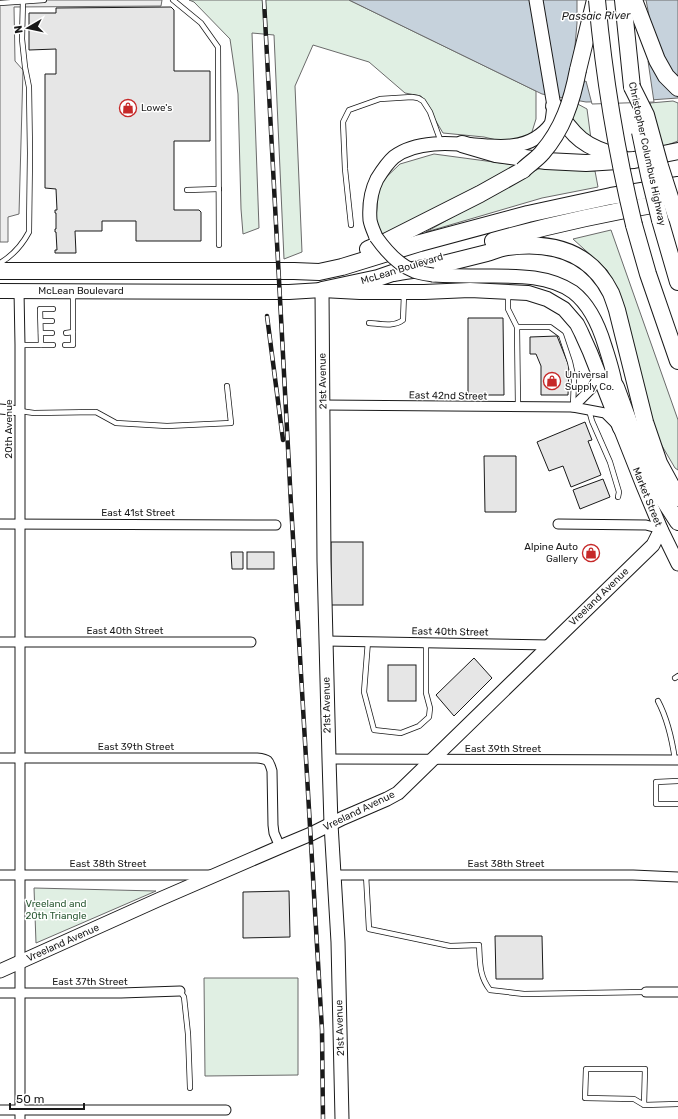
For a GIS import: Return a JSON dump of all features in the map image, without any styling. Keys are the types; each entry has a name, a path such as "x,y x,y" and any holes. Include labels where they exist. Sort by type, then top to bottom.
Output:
{"highway":[{"path":"294,271 328,264 387,241 480,194 523,170 541,154 555,137 565,117 573,95 596,0"},
{"path":"596,0 604,72 624,182 634,226 648,274 678,361"},
{"name":"Christopher Columbus Highway","path":"623,0 632,87 649,175 678,282"},
{"path":"634,0 657,60 666,76 678,88"},
{"path":"632,87 646,115 660,166 677,213"},
{"path":"554,106 564,122 585,144 599,151 634,160"},
{"path":"462,144 496,154 546,161 586,163 634,160 678,151"},
{"path":"611,196 678,175"},
{"name":"McLean Boulevard","path":"0,271 319,272 342,267 420,243 494,223 611,196 678,185"},
{"name":"McLean Boulevard","path":"322,290 394,273 427,261 519,234 622,210 677,213"},
{"path":"394,273 438,265 507,248 528,246 548,247 562,250 575,255 590,264 602,277 611,294 617,310 650,439 659,463 678,498"},
{"path":"616,387 640,455 660,494 678,522"},
{"path":"650,439 662,458 678,476"}],"main road":[{"path":"536,0 554,106"},
{"name":"Market Street","path":"554,106 551,123 543,134 519,145 503,146 441,143 424,145 410,149 394,157 382,170 375,184 370,201 370,221 376,237 386,251 413,271 433,275 520,276 540,279 566,288 574,293 585,305 596,320 604,341 616,387 620,428 661,529 678,564"},
{"path":"322,290 360,292 470,290 528,293 538,295 551,301 564,309 577,324 620,428"},
{"name":"McLean Boulevard","path":"0,291 290,292 322,290"},
{"name":"21st Avenue","path":"322,290 324,561 331,824 338,942 342,1119"},
{"name":"Vreeland Avenue","path":"0,971 216,874 311,834 398,793 653,545 661,529"}],"street":[{"name":"20th Avenue","path":"19,291 20,1115"},
{"path":"573,407 592,388 599,375"},
{"name":"East 42nd Street","path":"324,405 573,407 605,413 620,428"},
{"path":"0,409 20,411"},
{"name":"East 41st Street","path":"0,524 276,525"},
{"path":"558,524 646,525 661,529"},
{"name":"East 40th Street","path":"326,641 550,645"},
{"name":"East 40th Street","path":"0,642 251,642"},
{"name":"East 39th Street","path":"0,758 257,758 267,760 270,762 272,771 272,825 280,846"},
{"name":"East 39th Street","path":"329,759 676,760"},
{"name":"East 38th Street","path":"0,876 216,874"},
{"name":"East 38th Street","path":"334,875 633,875 678,877"},
{"name":"East 37th Street","path":"0,993 122,993 180,991"},
{"path":"646,992 678,992"},
{"path":"0,1110 20,1115 226,1110"}],"lane":[{"path":"0,3 23,0 44,0"},
{"path":"0,263 24,243 29,232 29,87 22,39 23,0"},
{"path":"173,0 201,23 218,47 219,245"},
{"path":"351,225 345,169 343,122 349,110 380,99 418,98 423,101 430,112 441,143"},
{"path":"187,190 219,189"},
{"path":"65,345 73,345 73,291"},
{"path":"369,323 394,325 400,323 403,320 404,292"},
{"path":"508,292 508,309 517,327 518,407"},
{"path":"66,309 73,308"},
{"path":"41,345 40,309 53,309"},
{"path":"66,320 73,320"},
{"path":"41,321 52,321"},
{"path":"517,327 550,327 561,334 574,380 573,407"},
{"path":"66,333 73,332"},
{"path":"41,333 52,333"},
{"path":"20,345 53,345"},
{"path":"20,411 34,413 96,412 116,423 167,426 231,423 227,386"},
{"path":"589,410 592,421 610,462 620,492 618,497"},
{"path":"368,642 364,692 374,730 400,734 419,726 429,717 430,708 426,693 426,642"},
{"path":"658,701 670,728 676,760"},
{"path":"678,781 656,782 656,804 678,804"},
{"path":"366,875 369,928 450,946 479,945 481,973 485,984 490,990 524,994 646,992"},
{"path":"180,991 184,996 188,1034 190,1088"},
{"path":"644,1105 644,1069 586,1069 585,1098 634,1099 644,1105 678,1104"}],"green space":[{"path":"189,0 349,0 536,91 536,119 531,135 505,142 484,137 443,133 421,96 405,93 369,62 313,45 295,86 302,252 284,259 274,35 252,33 259,228 243,234 238,94 230,39 194,2"},
{"path":"673,101 678,103 678,141 662,147 650,103"},
{"path":"574,102 587,109 591,139 563,132"},
{"path":"434,154 516,165 444,209 383,239 376,219 379,184 400,164"},
{"path":"540,168 595,171 598,187 542,198 426,232"},
{"path":"611,230 678,420 678,470 675,468 658,439 617,289 607,270 573,239"},
{"name":"Vreeland and 20th Triangle","path":"34,888 156,891 36,943"},
{"path":"204,978 298,978 298,1075 205,1076"}],"shaded area":[{"path":"0,0 162,0 161,6 14,7 15,61 23,70 19,214 8,217 8,242 0,242"}],"water":[{"name":"Passaic River","path":"349,0 678,0 678,98 586,102 542,94"}],"pier":[{"path":"577,0 646,0 650,21 651,61 648,61 654,102 592,104 586,81 584,82 578,103 565,101 575,46"}],"building":[{"name":"Lowe's","path":"171,7 174,10 174,71 210,71 210,141 174,141 174,210 199,210 201,212 201,241 136,241 136,221 102,221 102,231 75,231 76,253 55,253 55,250 57,250 55,232 55,210 57,210 56,189 45,188 45,74 56,74 56,49 29,50 29,13 56,13 56,8"},
{"path":"468,318 503,318 504,395 468,395"},
{"path":"557,336 569,366 568,395 541,395 541,366 536,354 530,354 530,337"},
{"path":"585,422 592,440 588,441 601,475 571,487 563,466 549,471 537,442"},
{"path":"484,456 516,456 516,512 485,512"},
{"path":"603,479 610,497 580,509 573,490"},
{"path":"331,542 363,542 363,605 331,605"},
{"path":"231,552 243,552 243,569 232,569"},
{"path":"247,552 274,552 274,569 247,569"},
{"path":"474,658 492,678 454,716 436,695"},
{"path":"388,665 416,665 416,701 388,701"},
{"path":"289,891 290,937 243,938 243,892"},
{"path":"495,936 542,936 543,979 496,979"}],"railway":[{"path":"264,0 291,504 322,1030 323,1119"},
{"path":"267,316 283,440"}],"place":[{"name":"Lowe's","path":"128,108"},
{"name":"Universal Supply Co.","path":"552,381"},
{"name":"Alpine Auto Gallery","path":"591,553"}]}
